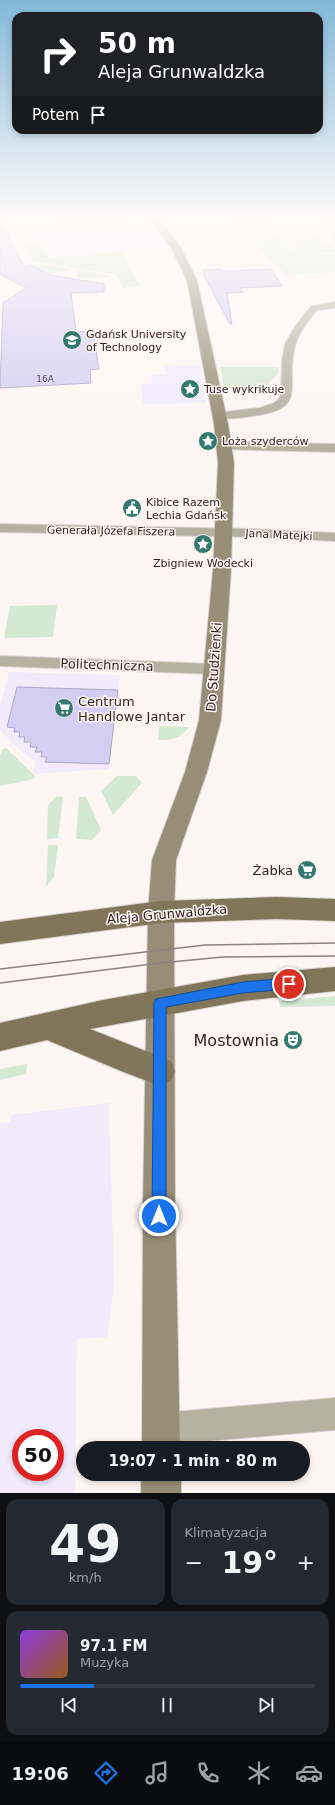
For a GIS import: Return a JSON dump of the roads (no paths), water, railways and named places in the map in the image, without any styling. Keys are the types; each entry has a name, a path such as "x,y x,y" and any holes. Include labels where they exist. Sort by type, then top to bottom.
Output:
{"main road":[{"name":"Do Studzienki","path":"161,1438 159,1201 160,912 164,860 202,751 210,720 222,570 222,532 226,463 219,415 193,289"},
{"name":"Aleja Grunwaldzka","path":"0,933 160,912 277,908 335,910"},
{"path":"0,1037 160,1002 243,988 335,980"},
{"path":"47,1026 86,1041 132,1062 160,1071"},
{"path":"161,1481 161,1493"}],"street":[{"path":"219,415 255,412 270,409 283,402 287,393 289,350 296,333 314,308 335,305"},
{"path":"224,446 335,448"},
{"name":"Generała Józefa Fiszera","path":"0,528 222,532"},
{"name":"Jana Matejki","path":"222,532 335,538"},
{"name":"Politechniczna","path":"0,661 214,669"},
{"path":"161,1438 335,1414"}],"tram line":[{"path":"0,969 205,945 335,943"},
{"path":"0,983 160,963 223,957 335,956"}],"place":[{"name":"Gdańsk University of Technology","path":"72,340"},
{"name":"Tuse wykrikuje","path":"190,389"},
{"name":"Loża szyderców","path":"208,441"},
{"name":"Kibice Razem Lechia Gdańsk","path":"132,508"},
{"name":"Zbigniew Wodecki","path":"203,544"},
{"name":"Centrum Handlowe Jantar","path":"64,708"},
{"name":"Żabka","path":"307,870"},
{"name":"Mostownia","path":"293,1040"}]}
